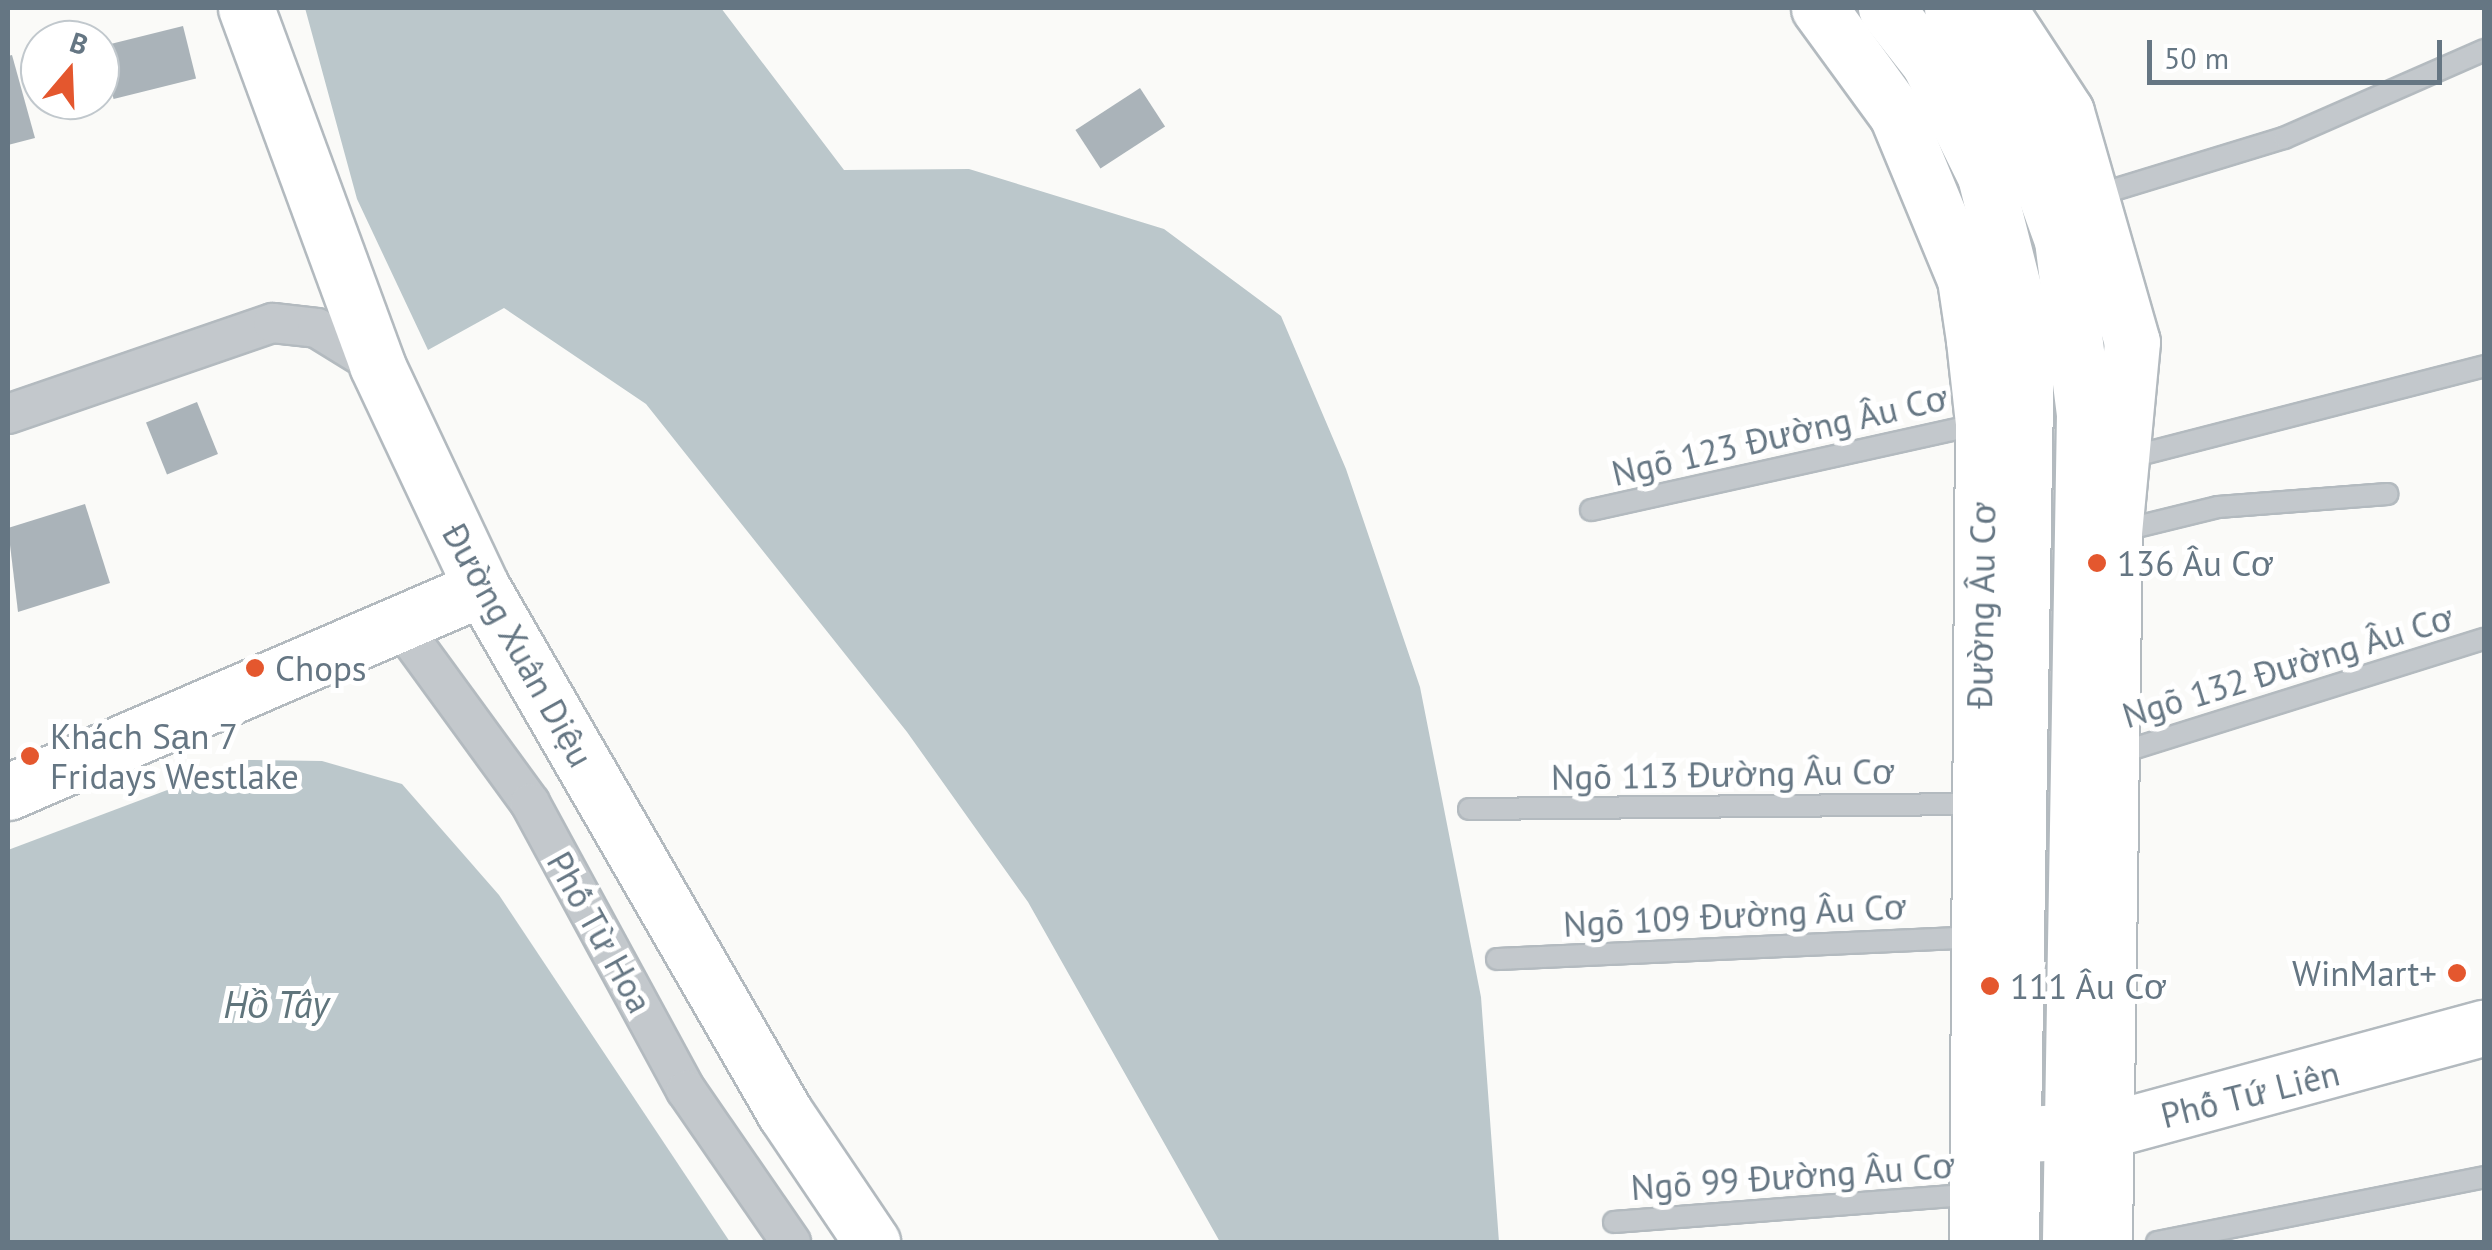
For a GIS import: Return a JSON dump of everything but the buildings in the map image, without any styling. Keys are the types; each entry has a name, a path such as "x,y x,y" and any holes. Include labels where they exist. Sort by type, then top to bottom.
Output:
{"street":[{"name":"Đường Xuân Diệu","path":"246,8 378,365 482,588 775,1096 872,1242"},
{"name":"Đường Âu Cơ","path":"1819,8 1898,114 1965,278 2003,421 2011,1242"},
{"name":"Đường Âu Cơ","path":"1886,8 1930,63 1985,176 2020,300 2003,421 1978,804 1977,1218"},
{"path":"1952,8 2024,135 2062,240 2084,413 2092,1131 2104,1242"},
{"path":"1998,8 2066,112 2132,342 2114,533 2104,1076 2070,1242"},
{"path":"8,414 273,323 317,328 378,365"},
{"path":"2003,421 2084,413"},
{"path":"8,792 482,588"},
{"name":"Phố Từ Hoa","path":"401,626 530,803 686,1090 792,1242"},
{"name":"Phố Tứ Liên","path":"2012,1135 2092,1131 2484,1028"}],"lane":[{"path":"2092,197 2284,138 2484,50"},
{"path":"2121,460 2484,366"},
{"name":"Ngõ 123 Đường Âu Cơ","path":"1591,510 2003,421"},
{"path":"2114,533 2218,507 2388,494"},
{"name":"Ngõ 132 Đường Âu Cơ","path":"2112,756 2484,638"},
{"name":"Ngõ 113 Đường Âu Cơ","path":"1469,809 1978,804"},
{"name":"Ngõ 109 Đường Âu Cơ","path":"1497,959 1977,936"},
{"path":"2158,1242 2484,1178"},
{"name":"Ngõ 99 Đường Âu Cơ","path":"1614,1222 1977,1218"}],"water":[{"path":"305,8 721,8 844,170 969,169 1164,229 1281,316 1346,469 1420,687 1481,997 1499,1242 1220,1242 1028,902 907,732 646,404 504,308 428,350 357,199"},
{"name":"Hồ Tây","path":"247,760 322,761 402,784 499,895 730,1242 8,1242 8,850"}],"place":[{"name":"136 Âu Cơ","path":"2097,563"},
{"name":"Chops","path":"255,668"},
{"name":"Khách Sạn 7 Fridays Westlake","path":"30,756"},
{"name":"WinMart+","path":"2457,973"},
{"name":"111 Âu Cơ","path":"1990,986"}]}
